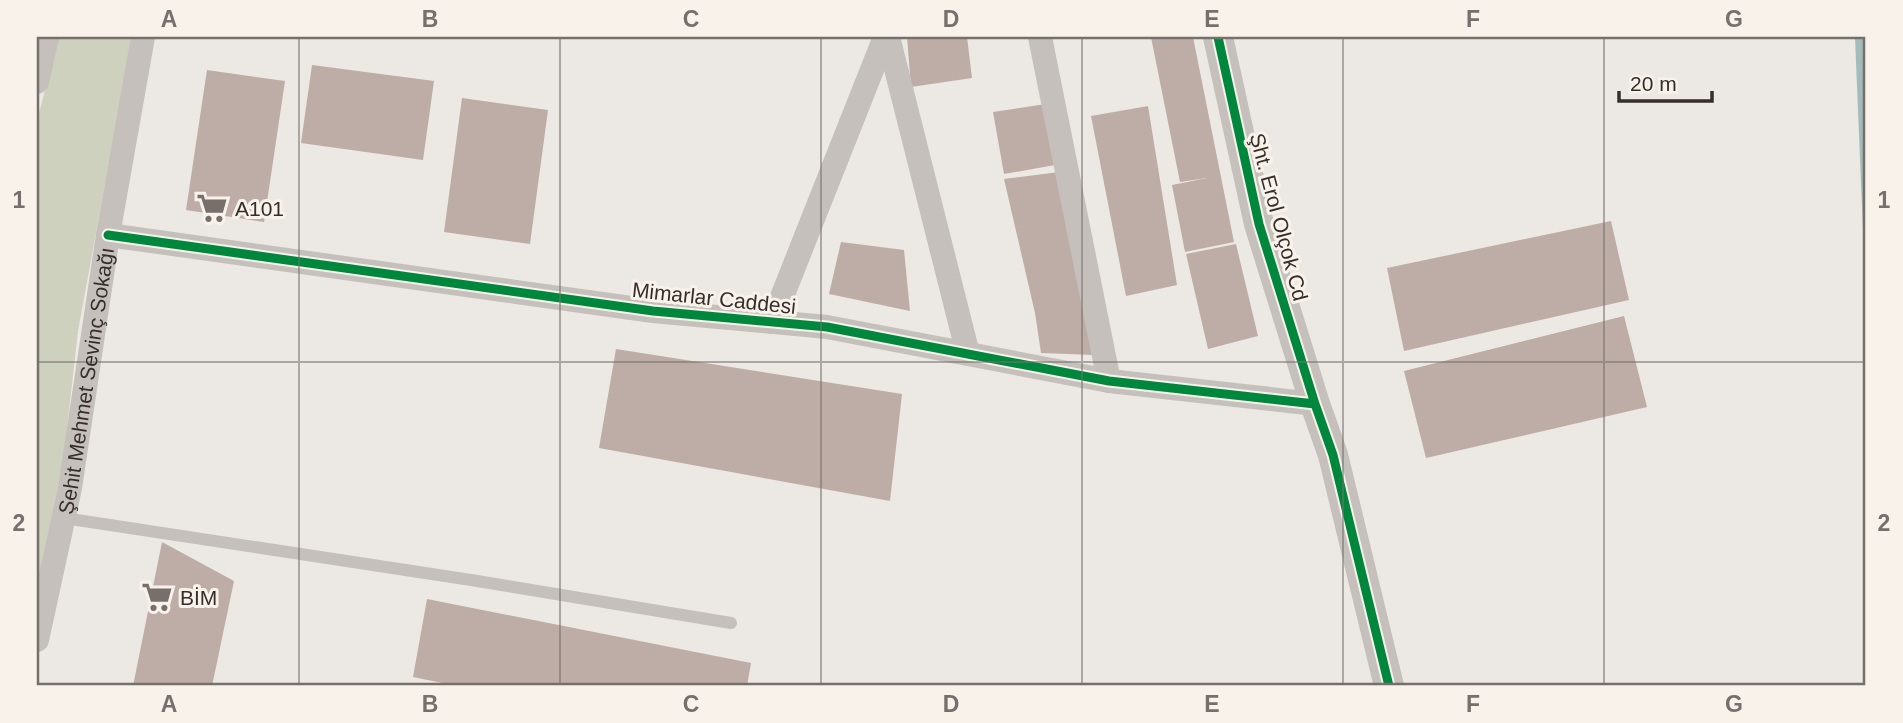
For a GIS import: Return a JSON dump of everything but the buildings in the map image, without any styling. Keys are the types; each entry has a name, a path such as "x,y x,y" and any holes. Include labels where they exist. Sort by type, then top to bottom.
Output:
{"street":[{"path":"37,82 47,37"},
{"name":"Şehit Mehmet Sevinç Sokağı","path":"37,640 64,518 108,235 143,37"},
{"path":"772,322 887,37"},
{"path":"887,37 968,354"},
{"path":"1040,37 1108,381"},
{"name":"Şht. Erol Olçok Cd","path":"1218,37 1259,224 1333,455 1390,686"},
{"name":"Mimarlar Caddesi","path":"108,235 639,309 827,327 1108,381 1315,404"}],"lane":[{"path":"64,518 731,623"}],"green space":[{"path":"59,37 132,37 78,331 63,463 37,587 37,121"}],"water":[{"path":"1855,37 1866,37 1866,304"}],"cycle path":[{"path":"1218,37 1259,224 1333,455 1389,686"},
{"path":"108,235 653,311 827,327 1109,381 1315,404"}],"place":[{"name":"A101","path":"212,208"},
{"name":"BİM","path":"157,597"}]}
